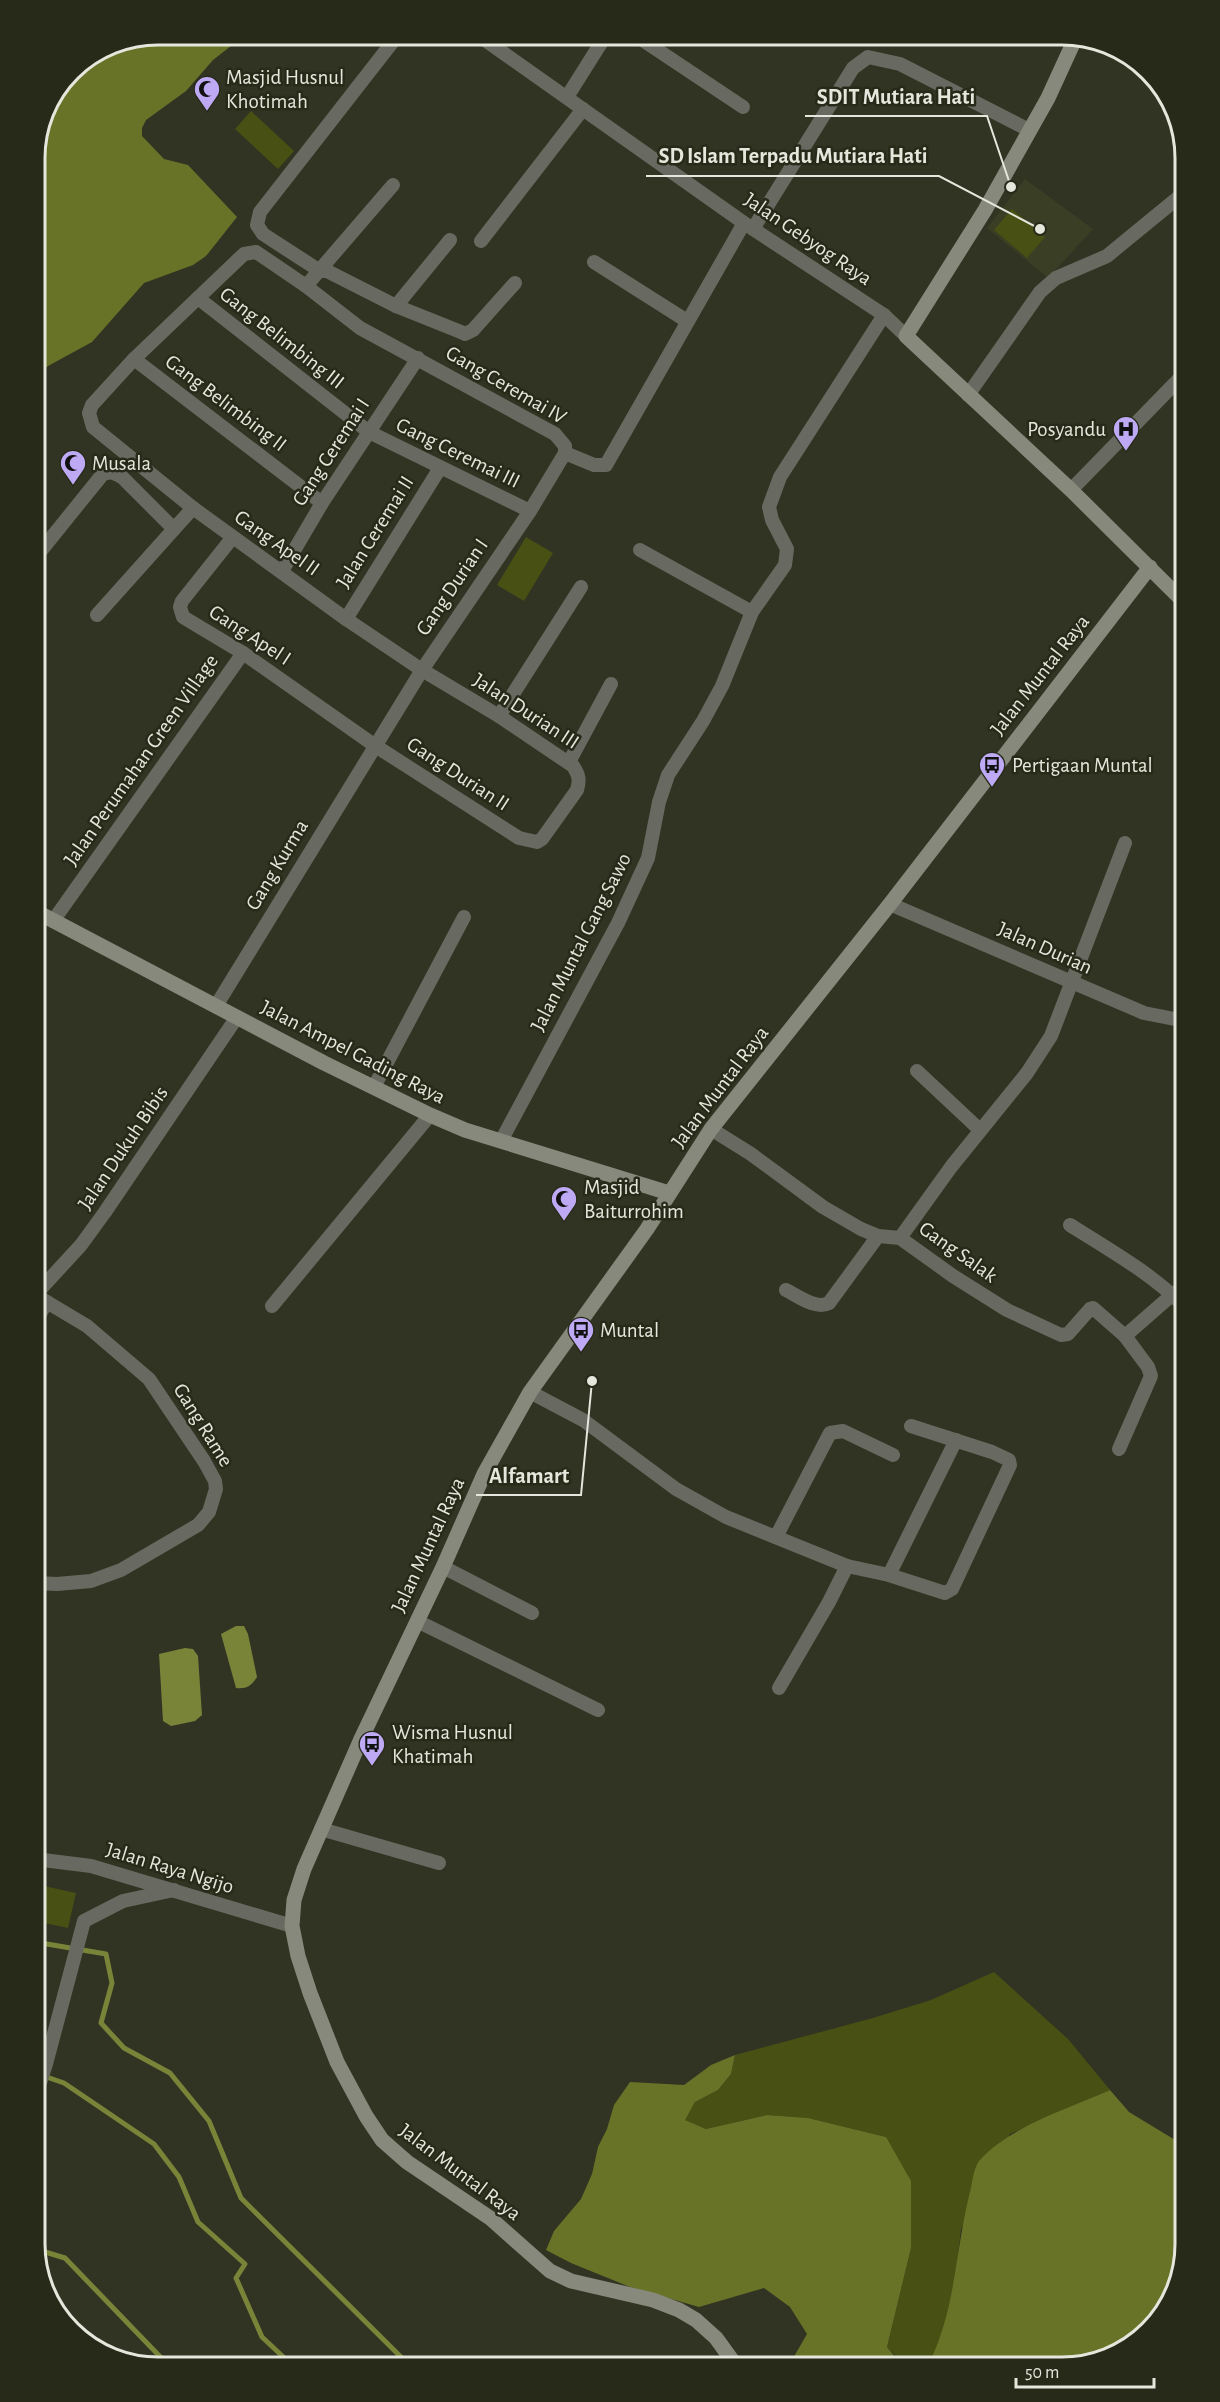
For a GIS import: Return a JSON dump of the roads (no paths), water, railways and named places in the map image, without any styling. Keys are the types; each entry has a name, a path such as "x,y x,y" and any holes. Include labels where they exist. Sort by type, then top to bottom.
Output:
{"main road":[{"path":"1072,45 1048,98 985,210 906,336 1071,490 1175,593"},
{"name":"Jalan Muntal Raya","path":"730,2357 716,2338 696,2320 667,2304 582,2284 550,2271 490,2218 394,2152 382,2140 366,2116 337,2062 310,1993 298,1956 292,1926 294,1900 321,1828 484,1474 531,1392 647,1229 711,1130 891,904 1150,567"},
{"name":"Jalan Ampel Gading Raya","path":"45,917 430,1115 501,1141 669,1193"}],"street":[{"path":"390,45 264,205 257,219 257,225 263,234 320,271 327,271 396,306 465,333 473,330 515,283"},
{"name":"Jalan Gebyog Raya","path":"492,45 748,226 884,315 906,336"},
{"path":"567,97 600,45"},
{"path":"649,45 743,107"},
{"path":"565,453 594,465 606,465 687,321 748,226 854,68 868,57 900,64 1029,130"},
{"path":"481,241 583,110"},
{"path":"306,286 393,184"},
{"path":"968,395 1040,292 1056,278 1107,256 1175,200"},
{"path":"396,306 450,240"},
{"name":"Gang Ceremai IV","path":"198,298 244,254 256,252 306,286 360,328 555,434 561,438 565,446 565,453"},
{"path":"594,262 687,321"},
{"path":"134,359 198,298"},
{"name":"Gang Belimbing III","path":"198,298 369,432"},
{"name":"Jalan Muntal Gang Sawo","path":"501,1141 623,912 648,858 659,802 668,775 703,721 722,686 752,612 785,565 786,549 772,520 769,507 780,477 884,315"},
{"name":"Gang Ceremai I","path":"282,571 322,503 417,358"},
{"name":"Gang Apel II","path":"134,359 92,405 89,413 93,427 193,508 346,619 422,670"},
{"name":"Gang Belimbing II","path":"134,359 322,503"},
{"path":"1071,490 1175,383"},
{"name":"Gang Ceremai III","path":"369,432 530,511"},
{"name":"Gang Durian I","path":"375,745 422,670 530,511 565,453"},
{"name":"Jalan Ceremai II","path":"346,619 440,468"},
{"path":"45,546 102,475 108,472 122,477 174,529"},
{"path":"97,615 193,508"},
{"name":"Gang Apel I","path":"233,537 182,602 181,612 188,621 243,653 375,745"},
{"path":"640,550 752,612"},
{"path":"499,716 581,587"},
{"name":"Jalan Perumahan Green Village","path":"53,921 243,653"},
{"name":"Jalan Durian III","path":"422,670 499,716 569,762 579,774 580,782 577,790 543,839 537,842 519,838"},
{"path":"569,762 611,684"},
{"name":"Gang Durian II","path":"375,745 519,838"},
{"name":"Gang Kurma","path":"216,1006 375,745"},
{"path":"900,1238 1051,1036 1125,843"},
{"name":"Jalan Durian","path":"891,904 1144,1013 1175,1019"},
{"path":"374,1087 464,917"},
{"name":"Jalan Dukuh Bibis","path":"45,1290 105,1212 237,1017"},
{"path":"917,1071 980,1130"},
{"path":"272,1306 430,1115"},
{"name":"Gang Salak","path":"711,1130 751,1154 823,1208 878,1236 900,1238 1006,1310 1060,1335 1068,1334 1093,1308 1125,1336"},
{"path":"1070,1225 1133,1264 1173,1294 1125,1336 1149,1367 1151,1376 1119,1449"},
{"path":"786,1290 816,1305 824,1306 829,1303 878,1236"},
{"name":"Gang Rame","path":"45,1302 87,1326 148,1379 204,1461 215,1481 216,1489 209,1512 198,1525 121,1570 91,1581 45,1583"},
{"path":"531,1392 583,1420 699,1504 847,1566 889,1575 945,1593 952,1590 1010,1465 1006,1458 911,1426"},
{"path":"776,1537 830,1433 843,1431 893,1455"},
{"path":"889,1575 956,1440"},
{"path":"779,1688 829,1602 847,1566"},
{"path":"443,1567 532,1613"},
{"path":"417,1621 598,1710"},
{"path":"321,1828 439,1863"},
{"name":"Jalan Raya Ngijo","path":"45,1860 91,1866 292,1926"},
{"path":"45,2067 84,1922 123,1901 174,1890"}],"waterway":[{"path":"45,1944 106,1954 112,1983 101,2023 124,2048 170,2073 209,2121 241,2198 401,2357"},
{"path":"45,2076 64,2083 154,2144 179,2177 198,2222 245,2264 236,2278 262,2337 283,2357"},
{"path":"45,2252 65,2258 160,2357"}],"place":[{"name":"Masjid Husnul Khotimah","path":"207,112"},
{"name":"SDIT Mutiara Hati","path":"1011,187"},
{"name":"SD Islam Terpadu Mutiara Hati","path":"1040,229"},
{"name":"Posyandu","path":"1126,452"},
{"name":"Musala","path":"73,486"},
{"name":"Pertigaan Muntal","path":"992,788"},
{"name":"Masjid Baiturrohim","path":"564,1222"},
{"name":"Muntal","path":"581,1353"},
{"name":"Alfamart","path":"592,1381"},
{"name":"Wisma Husnul Khatimah","path":"372,1767"}]}
